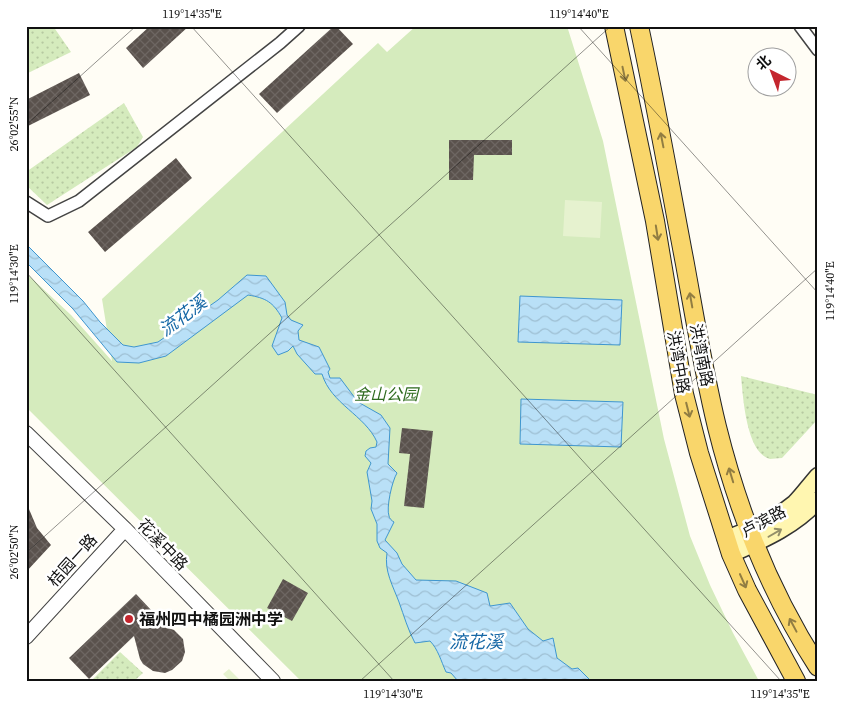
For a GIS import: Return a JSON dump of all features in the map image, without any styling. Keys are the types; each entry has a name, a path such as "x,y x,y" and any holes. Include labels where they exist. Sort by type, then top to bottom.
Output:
{"main road":[{"name":"洪湾中路","path":"614,26 655,221 684,394 699,453 729,547 751,597 796,681"},
{"name":"洪湾南路","path":"639,26 711,399 732,478 752,537 769,579 818,667"},
{"name":"卢滨路","path":"752,537 795,502 818,476"},
{"path":"729,547 800,518 818,500"}],"street":[{"path":"26,202 48,216 79,201 280,43 298,26"},
{"path":"800,26 818,50"},
{"name":"花溪中路","path":"26,433 124,529 273,681"},
{"name":"桔园一路","path":"26,637 124,529"}],"green space":[{"path":"26,26 53,26 71,52 26,74"},
{"name":"金山公园","path":"416,26 567,26 603,141 664,439 690,536 710,585 759,681 301,681 26,407 26,273 71,315 112,361 102,299 378,43 387,52"},
{"path":"124,103 143,137 137,147 47,205 26,185 26,172"},
{"path":"565,200 602,202 600,238 563,236"},
{"path":"741,376 818,395 818,419 782,458 770,459 762,455 756,446 747,423"},
{"path":"120,652 143,673 134,681 91,681"},
{"path":"229,669 241,681 230,681 223,674"}],"water":[{"name":"流花溪","path":"26,244 83,301 100,322 123,345 134,347 158,342 218,300 247,275 266,276 285,302 287,315 291,320 303,325 298,331 299,340 319,347 330,369 328,372 330,378 340,378 358,402 381,415 390,428 388,464 397,473 391,488 388,507 389,517 394,522 385,540 397,553 402,564 416,580 456,581 487,593 490,606 510,603 528,629 543,641 553,638 557,658 572,669 578,668 591,681 458,681 451,673 446,672 437,651 430,641 415,643 390,578 386,560 387,553 380,548 377,541 377,524 371,509 372,501 367,472 371,463 365,456 366,451 376,447 377,442 365,424 340,402 326,384 322,374 315,374 297,354 293,346 288,351 278,355 272,346 282,318 268,302 248,295 166,356 139,363 117,362 73,309 26,262"},
{"path":"520,296 622,300 620,345 518,342"},
{"path":"521,399 623,402 621,447 520,444"}],"building":[{"path":"150,26 189,26 143,68 126,48"},
{"path":"334,26 353,44 277,113 259,94"},
{"path":"79,73 90,95 26,127 26,100"},
{"path":"449,140 512,140 512,155 474,155 473,180 449,180"},
{"path":"176,158 192,178 105,252 88,232"},
{"path":"402,428 433,431 424,508 404,506 410,454 399,453"},
{"path":"26,502 37,528 51,545 26,572"},
{"path":"283,579 308,593 292,621 267,608"},
{"path":"136,594 168,628 174,630 183,639 185,652 182,661 172,670 165,673 153,671 143,664 140,659 134,636 89,679 69,658"}],"place":[{"name":"福州四中橘园洲中学","path":"129,619"}]}
